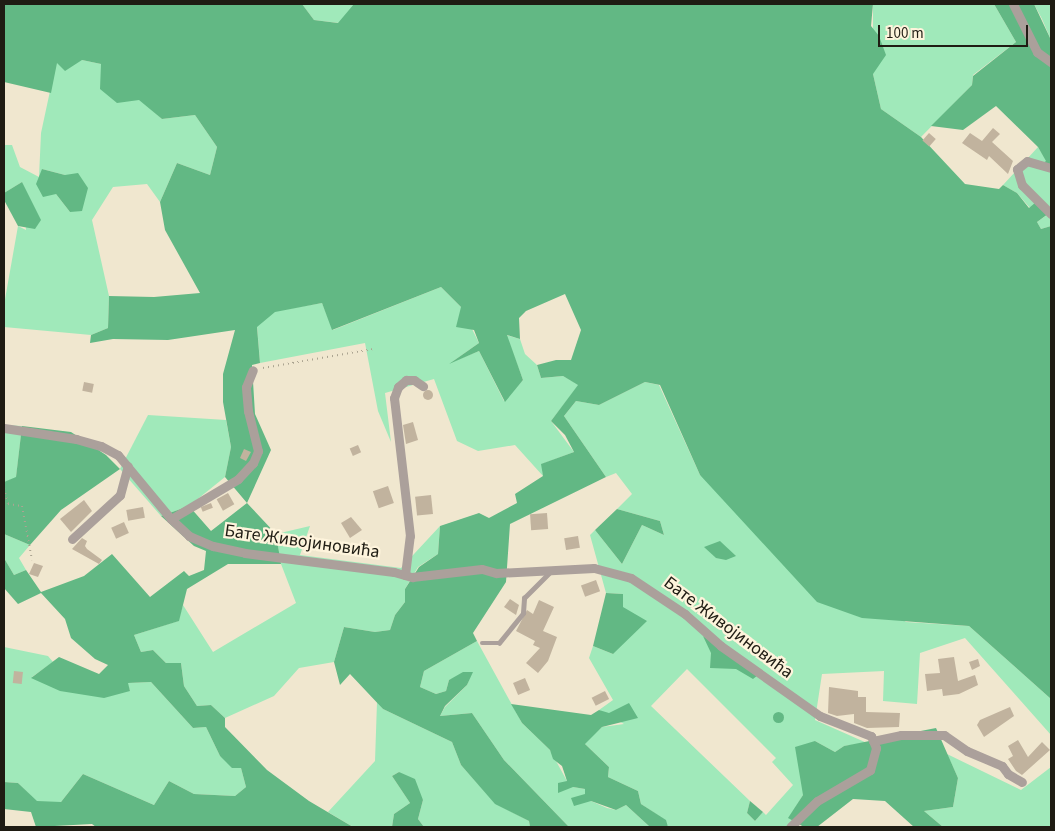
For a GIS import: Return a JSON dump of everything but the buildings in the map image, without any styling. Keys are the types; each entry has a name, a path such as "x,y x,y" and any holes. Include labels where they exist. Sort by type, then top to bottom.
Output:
{"street":[{"path":"1012,4 1037,52 1051,62"},
{"path":"1051,168 1027,161 1017,169 1022,185 1051,214"},
{"path":"172,519 238,479 253,463 258,451 248,411 246,386 253,370"},
{"path":"405,575 410,536 394,398 406,380 414,380 423,386"},
{"name":"Бате Живојиновића","path":"4,428 101,446 118,455 172,519 189,536 213,546 405,575 436,577 482,569 496,573 594,568 631,578 685,614 721,646 820,716 871,736 874,741"},
{"path":"72,539 120,495 128,466"},
{"path":"790,827 817,801 870,770 875,761 874,741 902,735 944,735 967,752 1002,766 1008,774 1022,782"}],"lane":[{"path":"482,643 499,643 523,613 524,598 553,569"}],"path":[{"path":"253,370 373,349"},
{"path":"4,488 8,504 22,506 32,560"}],"green space":[{"path":"4,4 302,4 314,20 338,23 354,4 873,4 871,26 879,36 886,55 873,74 881,109 921,137 965,184 999,189 1003,185 1017,193 1029,208 1036,202 1048,214 1037,222 1041,229 1051,226 1051,699 969,626 862,618 817,602 700,475 660,385 645,382 599,405 576,401 564,416 606,477 510,524 506,582 473,633 477,641 424,671 420,687 436,694 446,691 449,680 463,672 473,672 467,685 445,706 440,716 472,713 504,760 569,827 530,827 529,821 495,804 461,765 452,742 383,709 350,674 340,685 334,662 344,627 375,632 390,630 395,615 405,602 405,589 419,567 438,554 440,526 479,513 489,518 517,503 515,494 543,476 541,464 574,452 565,435 551,421 578,385 563,376 541,378 537,365 556,360 571,360 581,330 565,294 526,311 519,318 520,339 507,335 523,380 505,402 479,351 449,364 479,343 474,330 456,327 461,307 441,287 332,330 322,303 275,312 257,327 260,363 252,365 255,414 271,450 247,503 225,477 231,447 223,402 223,374 235,330 168,340 113,339 90,343 91,335 108,328 109,296 154,297 200,293 165,230 160,202 177,163 210,175 217,147 195,115 162,119 139,100 117,103 100,89 101,64 82,60 65,71 57,63 51,93 4,82"},
{"path":"302,4 355,5 339,23 314,20"},
{"path":"873,4 994,4 1016,42 973,75 972,85 921,137 881,109 873,74"},
{"path":"994,4 1034,4 1051,40 1051,172 1036,168 1046,161 1038,147 996,106 963,130 931,126 972,85 973,76 1016,42"},
{"path":"1034,4 1051,4 1051,40 1042,19"},
{"path":"82,60 101,64 162,119 195,115 217,147 210,175 177,163 160,202 147,184 113,187 92,220 109,296 108,328 91,335 4,327 4,305 18,226 26,230 22,182 4,193 4,145 12,145 20,167 39,177 41,133 56,63","holes":["42,169 65,175 70,212 56,194"]},
{"path":"1038,147 1047,161 1037,167 1051,172 1051,226 1041,229 1037,222 1047,215 1030,208 1017,193 1003,185"},
{"path":"42,169 65,175 78,173 88,188 82,211 70,212 56,194 43,197 36,184"},
{"path":"22,182 41,220 35,229 18,226 4,200 4,193"},
{"path":"441,287 461,307 479,343 452,362 479,351 504,401 523,380 506,335 520,339 525,354 537,365 541,378 563,376 579,385 551,421 574,452 542,464 543,476 515,445 478,451 457,441 434,379 385,393 391,442 378,411 365,343 260,363 257,326 275,311 322,303 333,330"},
{"path":"645,382 659,385 700,475 906,622 969,626 1051,699 1051,735 965,638 920,653 917,704 883,701 884,671 822,674 815,720 867,743 844,746 835,752 815,741 803,795 789,818 801,827 668,827 665,820 641,804 638,791 608,777 609,767 584,743 602,727 624,724 599,710 613,700 589,658 593,646 613,654 623,594 606,593 590,535 595,530 622,564 642,525 664,535 660,521 617,509 632,494 616,473 606,477 564,416 576,401 599,405","holes":["687,669 776,758 772,762 793,785 766,815 763,812 755,821 747,813 750,801 651,706"]},
{"path":"148,415 226,420 231,447 225,477 189,506 161,516 120,469"},
{"path":"4,425 22,426 16,478 4,482"},
{"path":"22,426 71,432 106,455 120,469 61,510 30,545 4,534 4,482 16,477"},
{"path":"247,503 276,534 281,564 228,564 187,589 179,621 134,635 141,652 153,650 166,663 181,663 184,686 197,706 211,705 225,718 225,727 267,770 309,801 353,827 96,827 92,824 36,827 31,812 4,809 4,782 18,783 37,801 61,802 83,774 154,805 169,781 194,794 235,796 246,787 241,768 232,768 220,756 206,727 193,728 151,682 128,683 130,691 104,698 60,691 31,678 59,657 99,674 108,665 95,659 71,638 65,619 41,593 18,604 4,588 4,558 14,575 26,570 41,592 84,576 112,554 150,597 184,571 189,576 204,570 206,551 194,546 161,516 189,506 211,531"},
{"path":"617,509 660,521 664,535 642,525 622,564 595,530"},
{"path":"310,526 300,555 401,568 440,526 438,554 418,567 405,589 405,602 395,615 390,630 375,632 344,627 334,662 299,668 274,696 225,718 211,705 197,706 184,686 181,663 166,663 153,650 141,652 134,635 178,621 183,605 213,652 296,603 281,564 276,534"},
{"path":"4,534 30,545 19,558 26,570 14,575 4,558"},
{"path":"720,541 736,556 726,560 716,558 704,547"},
{"path":"606,593 623,594 623,607 647,621 613,654 593,646"},
{"path":"703,636 758,675 753,679 736,669 710,668 711,653"},
{"path":"477,641 522,723 550,750 567,781 573,787 585,789 591,801 607,808 616,810 626,805 650,827 569,827 504,760 472,713 440,716 445,707 467,685 472,672 449,680 446,691 436,694 420,687 424,671"},
{"path":"4,647 48,656 53,662 32,677 130,691 127,683 151,682 193,728 206,727 220,756 241,768 246,787 235,796 194,794 169,781 154,805 83,774 61,802 37,802 18,783 4,782"},
{"path":"377,702 383,709 452,742 461,765 495,803 529,821 530,827 424,827 418,819 423,800 399,772 392,776 410,803 394,814 392,827 353,827 328,812 375,761"},
{"path":"629,703 638,718 602,727 585,744 609,767 608,777 638,791 641,804 666,820 668,827 650,827 626,805 616,810 591,801 574,806 571,798 585,794 585,789 573,787 558,793 558,783 567,781 562,766 553,759 550,750 522,723 511,704 591,715 599,710 609,713"},
{"path":"776,712 780,712 783,717 782,721 776,722 773,719 773,715"},
{"path":"936,728 958,778 953,807 924,811 943,827 914,827 885,801 853,799 817,827 804,827 788,818 803,795 795,747 815,741 835,752 844,746"},
{"path":"947,754 1021,790 1051,767 1051,827 943,827 924,811 953,807 958,778"},
{"path":"399,772 415,779 423,800 418,819 424,827 392,827 394,814 410,803 392,776"},
{"path":"750,801 763,812 755,821 747,813"}]}
